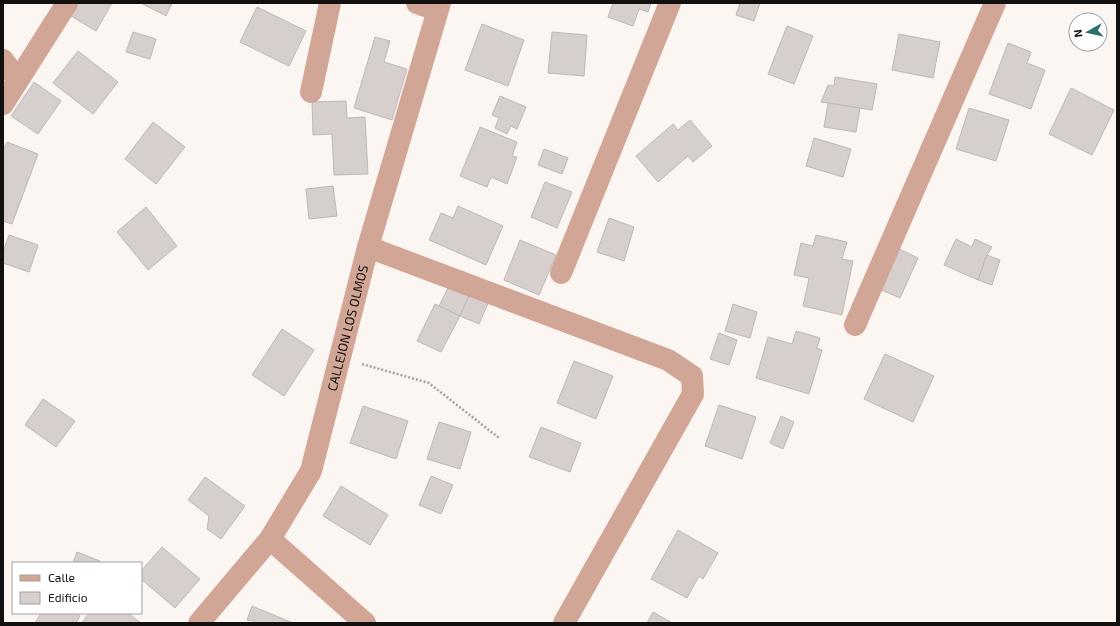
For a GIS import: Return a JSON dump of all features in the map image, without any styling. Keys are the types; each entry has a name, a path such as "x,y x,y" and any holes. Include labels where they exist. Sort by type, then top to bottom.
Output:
{"street":[{"path":"3,104 67,3"},
{"path":"311,92 330,3"},
{"path":"417,3 438,6"},
{"path":"561,273 670,3"},
{"path":"856,325 995,3"},
{"name":"CALLEJON LOS OLMOS","path":"198,623 270,539 311,471 368,247 438,6"},
{"path":"3,60 18,80"},
{"path":"368,247 668,360 692,376 693,394 564,623"},
{"path":"270,539 365,623"}],"path":[{"path":"340,358 428,383 499,438"}],"building":[{"path":"78,3 112,3 96,31 71,16"},
{"path":"141,3 172,3 166,16"},
{"path":"613,3 651,3 648,12 639,9 633,26 608,17"},
{"path":"740,3 760,3 754,21 736,15"},
{"path":"257,7 306,31 289,66 240,42"},
{"path":"482,24 524,40 508,86 465,70"},
{"path":"787,26 813,36 794,84 768,74"},
{"path":"133,32 156,39 150,59 126,52"},
{"path":"552,32 587,35 584,76 548,73"},
{"path":"899,34 940,42 933,78 892,70"},
{"path":"375,37 390,41 384,62 407,69 392,120 354,108"},
{"path":"1008,43 1031,52 1027,63 1045,70 1031,109 989,94"},
{"path":"78,51 118,82 93,114 53,83"},
{"path":"835,77 877,84 872,110 821,102 828,85 834,86"},
{"path":"34,82 61,101 38,134 11,116"},
{"path":"1071,88 1114,110 1092,155 1049,134"},
{"path":"500,96 526,107 517,129 511,126 507,134 495,128 499,118 492,115"},
{"path":"346,101 347,118 365,117 368,174 334,175 332,134 313,135 312,102"},
{"path":"828,103 860,108 856,132 824,127"},
{"path":"969,108 1009,120 996,161 956,149"},
{"path":"690,120 712,146 693,162 688,156 658,182 636,156 673,124 678,130"},
{"path":"153,122 185,147 156,184 125,159"},
{"path":"480,127 517,142 512,156 517,157 507,184 491,177 487,187 460,176"},
{"path":"814,138 851,149 843,177 806,166"},
{"path":"7,142 38,154 12,224 3,221 3,151"},
{"path":"544,149 568,158 562,174 538,165"},
{"path":"545,182 572,192 557,228 531,217"},
{"path":"333,186 337,216 309,219 306,189"},
{"path":"458,206 503,226 486,265 429,240 441,213 453,218"},
{"path":"146,207 177,246 148,270 117,232"},
{"path":"609,218 634,227 624,261 597,252"},
{"path":"9,235 38,245 29,272 3,263 3,252"},
{"path":"816,235 847,242 842,259 853,261 842,315 803,306 809,278 794,275 801,243 813,246"},
{"path":"956,239 972,247 975,239 992,247 987,255 978,280 944,265"},
{"path":"520,240 556,255 539,295 504,280"},
{"path":"897,248 918,258 900,298 879,289"},
{"path":"987,255 1000,260 992,285 978,280"},
{"path":"449,286 469,296 460,316 439,306"},
{"path":"469,296 489,301 479,324 460,316"},
{"path":"435,304 460,316 441,352 417,341"},
{"path":"733,304 757,312 750,338 725,331"},
{"path":"282,329 314,350 284,396 252,375"},
{"path":"796,331 820,338 817,348 822,350 809,394 756,378 768,337 792,344"},
{"path":"719,333 737,340 729,365 710,359"},
{"path":"885,354 934,376 913,422 864,399"},
{"path":"574,361 613,376 596,419 557,403"},
{"path":"43,399 75,421 56,447 25,425"},
{"path":"719,405 756,417 742,459 705,446"},
{"path":"363,406 408,421 396,459 350,443"},
{"path":"781,416 794,422 783,449 770,443"},
{"path":"439,422 471,432 460,469 427,459"},
{"path":"541,427 581,443 570,472 529,457"},
{"path":"431,476 453,485 441,514 419,505"},
{"path":"205,477 245,506 221,539 207,529 209,516 188,500"},
{"path":"341,486 388,515 370,545 323,516"},
{"path":"678,530 718,553 703,579 699,576 687,598 651,579"},
{"path":"162,547 200,579 175,608 142,580 142,570"},
{"path":"77,552 100,561 100,562 73,562"},
{"path":"252,606 293,623 254,623 254,621 247,620"},
{"path":"653,612 672,623 647,623"},
{"path":"40,614 77,614 80,616 76,623 35,623"},
{"path":"88,614 129,614 141,623 82,623"}]}
